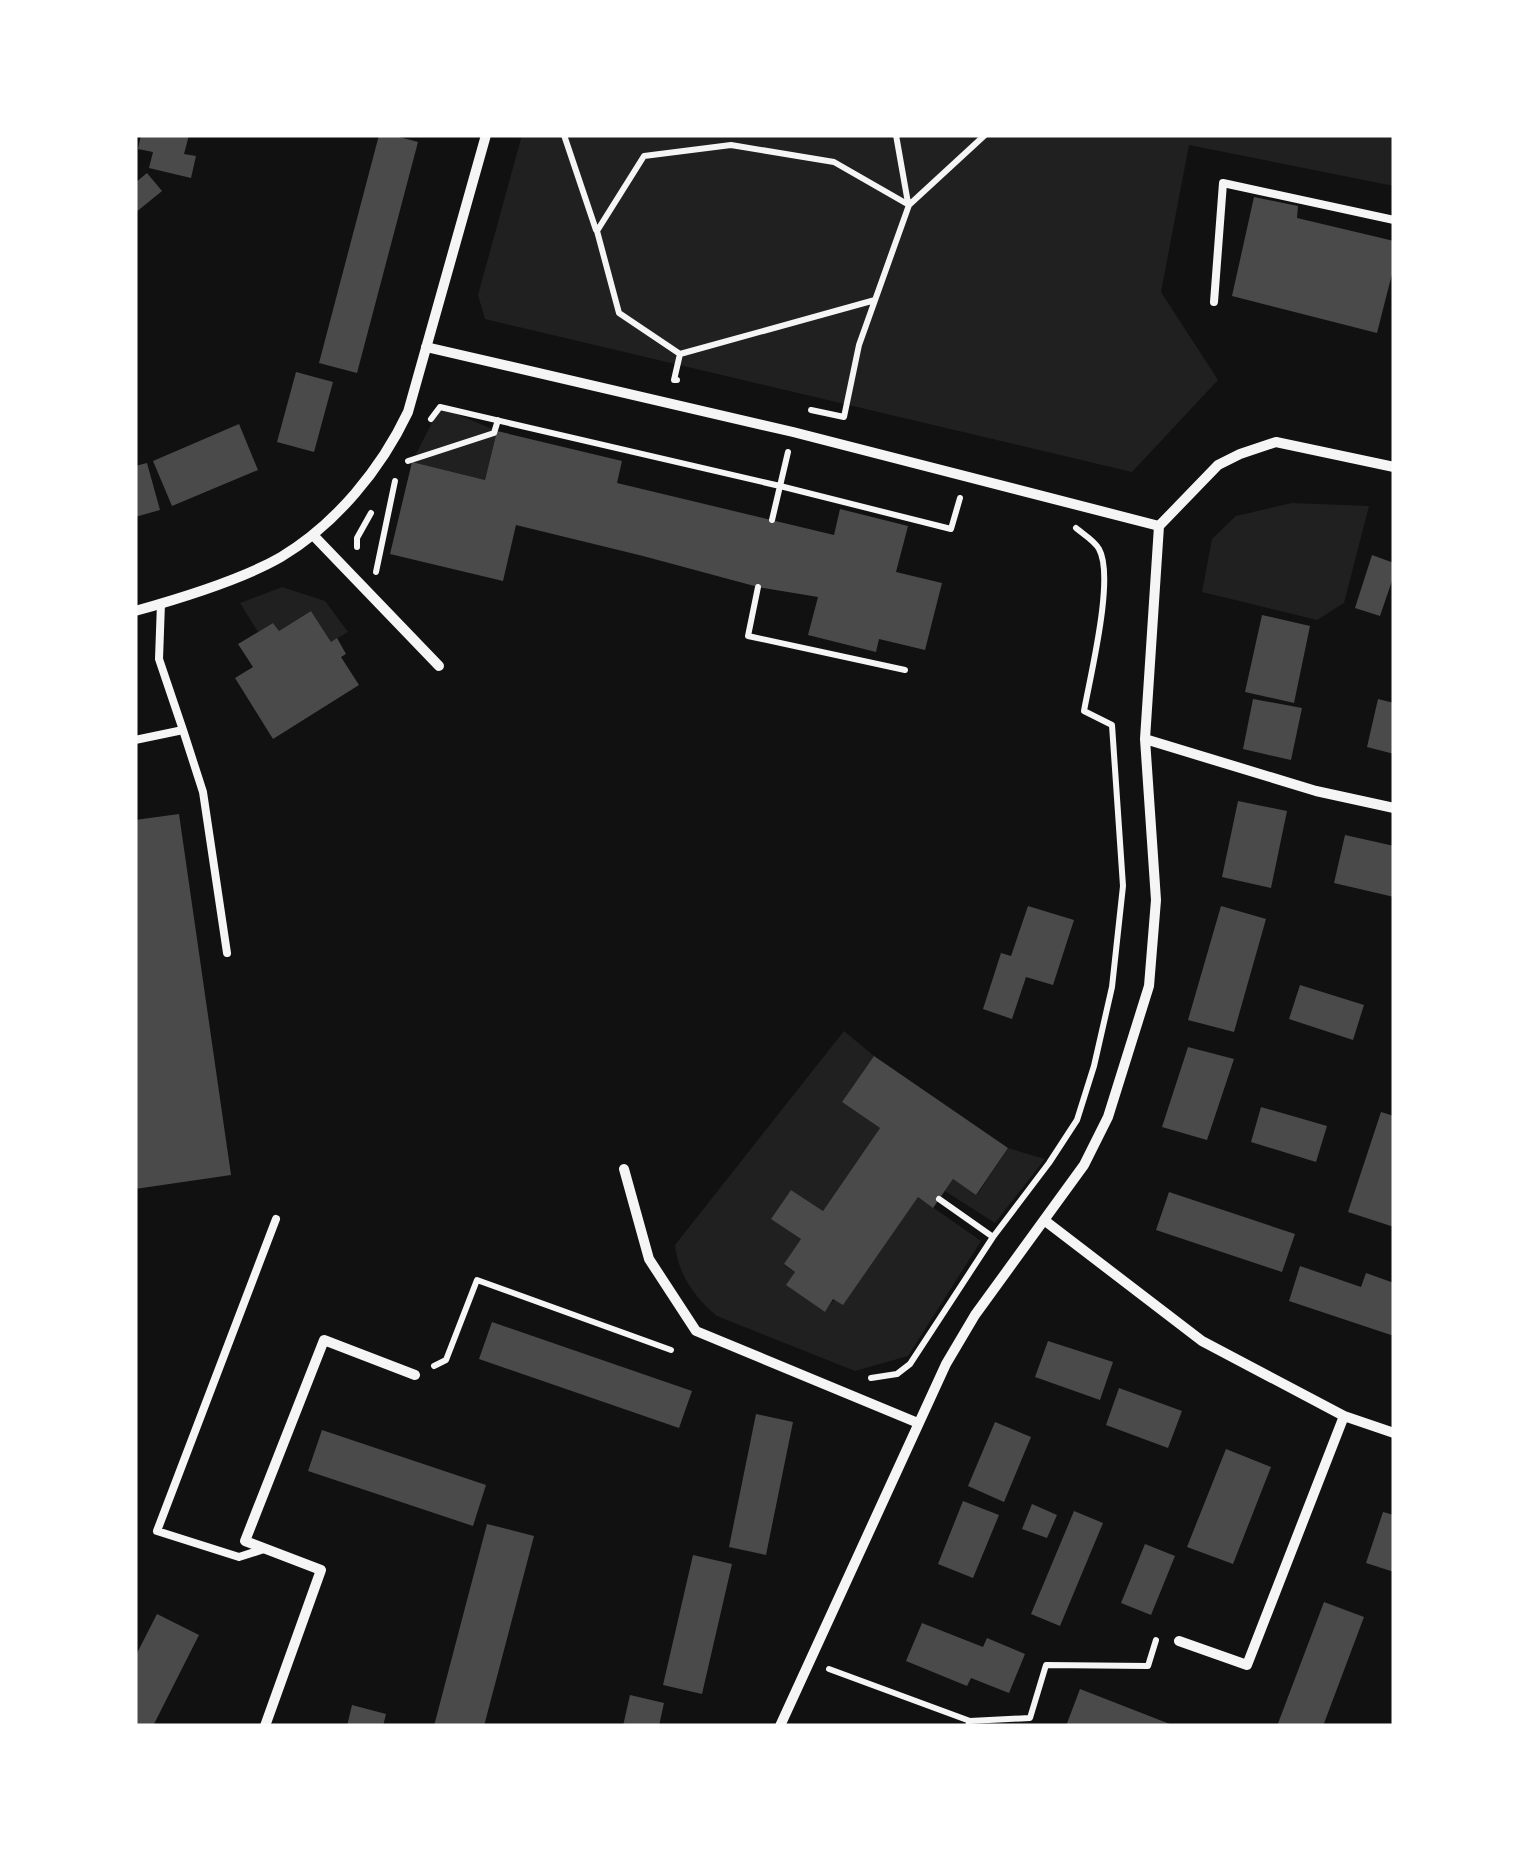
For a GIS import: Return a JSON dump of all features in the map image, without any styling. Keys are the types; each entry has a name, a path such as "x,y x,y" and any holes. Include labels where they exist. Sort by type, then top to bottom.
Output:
{"street":[{"path":"135,612 278,558 313,535 377,466 408,412 486,135"},
{"path":"426,347 793,432 1159,526"},
{"path":"780,1726 946,1364 975,1315 1084,1165 1108,1117 1150,986 1156,900 1145,739 1159,526 1218,465 1276,442 1394,467"},
{"path":"313,535 439,666"},
{"path":"1145,739 1316,791 1394,808"},
{"path":"624,1168 649,1258 696,1331 918,1423"},
{"path":"1044,1220 1202,1340 1344,1416 1394,1433"},
{"path":"265,1726 321,1570 244,1542 324,1340 415,1375"},
{"path":"1180,1641 1247,1665 1344,1416"}],"lane":[{"path":"1214,302 1223,183 1394,220"},
{"path":"161,602 159,659 204,792 227,953"},
{"path":"135,740 183,730"},
{"path":"264,1549 239,1557 157,1530 276,1219"}],"path":[{"path":"564,135 619,313 680,354 875,300"},
{"path":"844,417 859,345 908,204 896,135"},
{"path":"908,204 985,135"},
{"path":"596,231 644,156 732,145 834,162 908,204"},
{"path":"674,380 680,354"},
{"path":"430,421 440,407 951,529 961,496"},
{"path":"398,464 494,432 498,420"},
{"path":"772,520 793,432"},
{"path":"366,572 374,583 398,464 409,450"},
{"path":"382,494 390,479"},
{"path":"357,560 357,538 374,508"},
{"path":"866,1378 897,1374 910,1364 1076,1120 1094,1066 1112,987 1123,886 1112,725 1084,711 1105,581 1100,549 1076,527"},
{"path":"758,587 748,636 904,670"},
{"path":"939,1199 993,1237"},
{"path":"415,1375 446,1360 478,1280 671,1350"},
{"path":"810,1661 969,1724 1030,1718 1046,1665 1148,1666 1158,1635 1180,1641"}],"shaded area":[{"path":"522,135 1394,135 1394,186 1189,145 1161,292 1218,380 1132,472 485,319 478,295"},
{"path":"440,407 497,431 485,480 412,462"},
{"path":"1292,503 1369,506 1344,603 1317,620 1202,592 1212,539 1236,516"},
{"path":"282,587 325,601 348,632 331,642 311,611 279,631 273,623 258,632 240,603"},
{"path":"844,1031 874,1056 842,1102 880,1128 823,1211 791,1190 772,1218 801,1239 784,1265 795,1272 825,1311 918,1197 981,1241 908,1356 855,1371 717,1316 689,1285 675,1245"},
{"path":"1008,1148 1045,1159 995,1223 945,1191 953,1179 977,1195"}],"building":[{"path":"141,135 189,135 184,154 196,156 191,178 149,168 153,152 138,149"},
{"path":"379,135 418,142 357,373 319,363"},
{"path":"147,173 162,191 135,213 135,183"},
{"path":"1254,197 1298,206 1297,218 1394,241 1394,266 1377,333 1232,296"},
{"path":"296,372 333,382 314,452 277,442"},
{"path":"239,424 258,470 172,506 153,461"},
{"path":"497,431 622,461 617,483 834,535 840,509 908,526 896,572 942,583 925,650 879,639 876,652 808,635 818,597 758,587 516,525 503,581 390,554 412,462 485,480"},
{"path":"147,463 160,510 135,517 135,466"},
{"path":"1372,555 1394,563 1394,575 1380,616 1355,608"},
{"path":"311,611 331,642 337,638 346,654 341,657 359,685 273,739 235,678 253,667 238,644 273,623 279,631"},
{"path":"1262,615 1310,626 1294,703 1245,692"},
{"path":"1253,699 1302,708 1291,760 1243,749"},
{"path":"1378,699 1394,703 1394,754 1367,747"},
{"path":"1238,801 1287,811 1271,888 1222,877"},
{"path":"179,814 231,1175 135,1189 135,820"},
{"path":"1345,835 1394,846 1394,897 1334,883"},
{"path":"1028,906 1074,920 1053,985 1026,977 1012,1019 983,1009 1001,953 1011,956"},
{"path":"1221,906 1266,919 1234,1032 1188,1020"},
{"path":"1300,985 1364,1005 1353,1040 1289,1019"},
{"path":"1188,1047 1234,1059 1207,1140 1162,1127"},
{"path":"874,1056 1008,1148 976,1195 953,1179 933,1208 918,1197 843,1305 833,1299 825,1312 786,1285 795,1272 784,1264 801,1239 771,1219 791,1190 823,1211 880,1128 842,1102"},
{"path":"1261,1107 1327,1126 1316,1162 1251,1142"},
{"path":"1381,1112 1394,1116 1394,1227 1348,1212"},
{"path":"1169,1192 1295,1234 1282,1272 1156,1230"},
{"path":"1300,1266 1361,1287 1366,1273 1394,1283 1394,1336 1289,1301"},
{"path":"492,1322 692,1391 679,1428 479,1359"},
{"path":"1048,1341 1113,1362 1100,1400 1035,1377"},
{"path":"1119,1388 1182,1411 1168,1448 1106,1425"},
{"path":"756,1414 793,1422 766,1555 729,1547"},
{"path":"995,1422 1031,1437 1004,1502 968,1486"},
{"path":"322,1430 486,1485 473,1526 308,1471"},
{"path":"1226,1449 1271,1467 1233,1564 1187,1547"},
{"path":"963,1501 999,1515 973,1578 938,1564"},
{"path":"1032,1504 1057,1515 1047,1538 1022,1529"},
{"path":"1074,1511 1103,1523 1060,1626 1031,1614"},
{"path":"1383,1512 1394,1515 1394,1572 1366,1563"},
{"path":"487,1524 534,1536 484,1726 434,1726"},
{"path":"1145,1544 1175,1556 1151,1615 1121,1603"},
{"path":"693,1555 732,1564 702,1694 663,1685"},
{"path":"1324,1602 1364,1617 1323,1726 1277,1726"},
{"path":"157,1614 199,1635 153,1726 135,1726 135,1657"},
{"path":"922,1623 983,1647 987,1638 1025,1654 1009,1693 971,1678 967,1686 906,1661"},
{"path":"1080,1689 1175,1726 1066,1726"},
{"path":"630,1695 664,1703 659,1726 623,1726"},
{"path":"352,1705 386,1714 383,1726 347,1726"}]}
